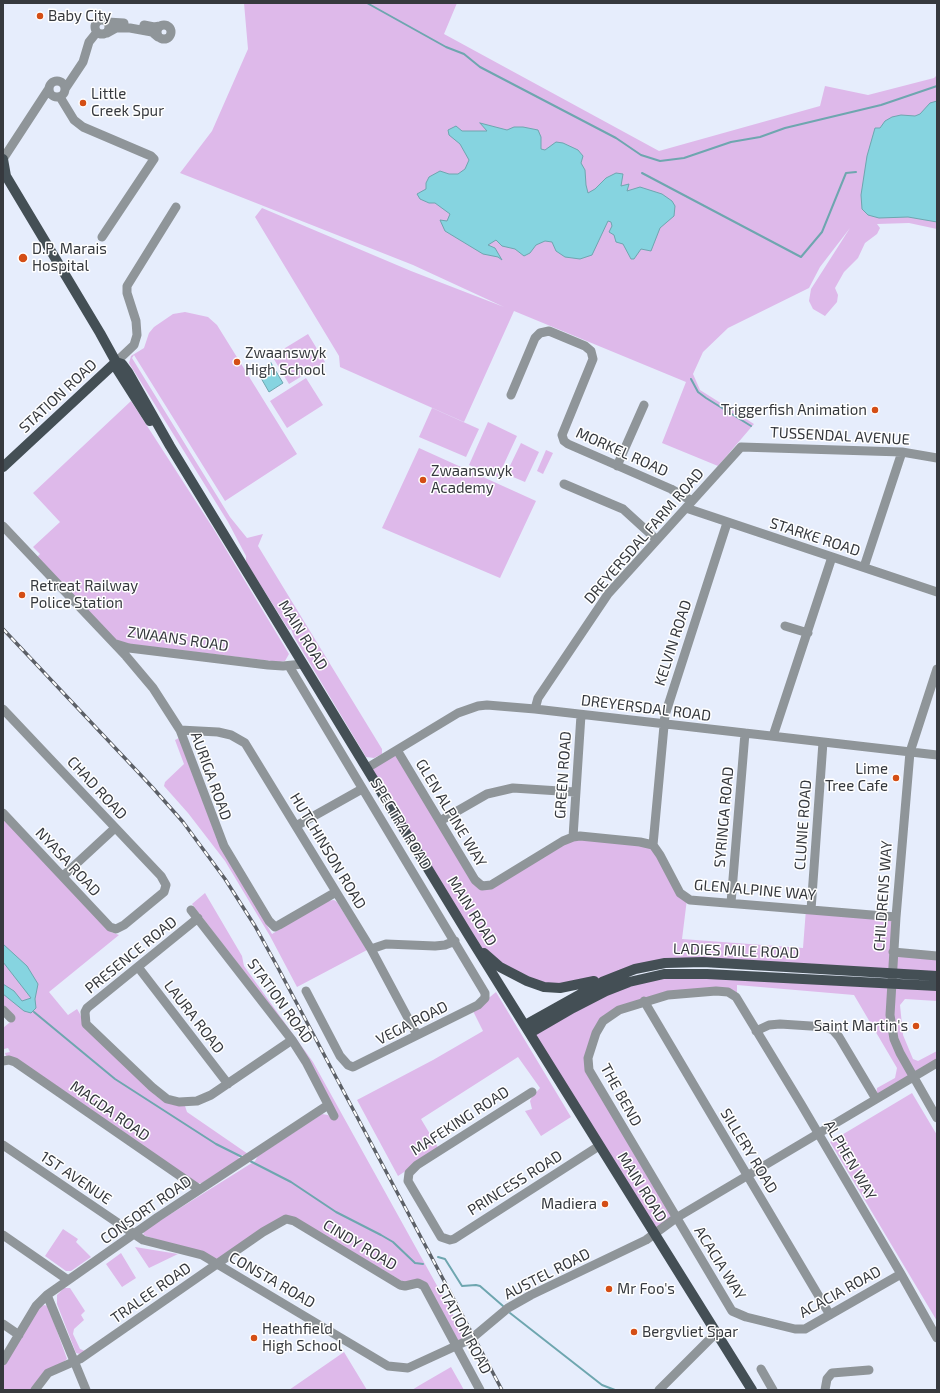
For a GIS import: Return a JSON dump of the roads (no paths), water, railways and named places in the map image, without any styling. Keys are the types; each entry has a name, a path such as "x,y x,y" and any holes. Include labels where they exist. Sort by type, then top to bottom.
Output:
{"main road":[{"name":"MAIN ROAD","path":"3,159 5,175 116,362 117,369 142,408 170,446 469,936 752,1390"},
{"name":"STATION ROAD","path":"3,467 116,362"},
{"path":"469,936 487,956 500,967 527,981 544,987 567,987 625,972"},
{"name":"LADIES MILE ROAD","path":"528,1029 591,987 625,972 656,964 688,962 891,979 937,986"},
{"name":"LADIES MILE ROAD","path":"528,1029 606,991 630,982 664,974 891,979 937,976"}],"street":[{"path":"100,20 107,22 135,23 154,27 165,24 169,26 171,33 169,37 165,39 158,37 152,32 130,28 116,28 103,35 97,32 95,27 97,23 100,20"},
{"path":"107,22 110,28 108,33"},
{"path":"158,37 157,30 160,26"},
{"path":"3,159 39,106 57,93 83,62 90,42 97,32"},
{"path":"79,67 60,81 51,83 74,120 83,127 151,156 155,160 102,237"},
{"path":"57,93 64,84 60,81"},
{"path":"116,362 134,345 137,335 136,321 127,293 128,286 176,207"},
{"name":"MORKEL ROAD","path":"511,395 535,338 540,333 549,331 589,348 593,359 562,438 568,444 671,489 692,501"},
{"path":"617,466 644,405"},
{"name":"TUSSENDAL AVENUE","path":"741,447 902,452 937,458"},
{"name":"DREYERSDAL FARM ROAD","path":"535,708 538,698 608,594 741,447"},
{"path":"864,567 902,452"},
{"path":"564,484 623,509 657,540"},
{"name":"STARKE ROAD","path":"686,508 727,523 937,592"},
{"name":"KELVIN ROAD","path":"653,845 663,724 727,523"},
{"name":"ZWAANS ROAD","path":"3,526 113,642 129,648 289,666 303,664"},
{"path":"774,736 832,558"},
{"path":"785,626 808,633"},
{"name":"AURIGA ROAD","path":"113,642 147,680 180,730 218,834 264,915 272,925 279,925 336,892"},
{"name":"SPECTRA ROAD","path":"289,666 484,989 485,998"},
{"name":"CHILDRENS WAY","path":"937,669 910,752 891,979 891,1027 900,1054 937,1118"},
{"name":"DREYERSDAL ROAD","path":"367,768 468,709 478,706 497,705 535,708 581,715 937,755"},
{"name":"CHAD ROAD","path":"3,709 165,882 166,888 159,897 124,925 113,928"},
{"name":"GREEN ROAD","path":"573,837 581,715"},
{"name":"HUTCHINSON ROAD","path":"180,730 231,734 240,739 252,752 371,949 417,1035"},
{"name":"SYRINGA ROAD","path":"731,903 745,734"},
{"name":"CLUNIE ROAD","path":"811,910 823,742"},
{"name":"GLEN ALPINE WAY","path":"397,750 474,880 482,886 491,885 573,837"},
{"path":"440,821 477,799 505,789 528,787 575,792"},
{"path":"296,826 362,789"},
{"name":"NYASA ROAD","path":"3,813 107,924 113,928"},
{"path":"63,876 115,828"},
{"path":"573,837 640,842 653,845"},
{"name":"GLEN ALPINE WAY","path":"653,845 683,896 693,900 896,916"},
{"path":"414,873 426,865"},
{"name":"STATION ROAD","path":"192,910 292,1040 334,1116"},
{"name":"PRESENCE ROAD","path":"198,918 88,1008 85,1012 86,1024 152,1087 167,1099 179,1102 197,1101 228,1084 292,1040"},
{"path":"371,949 386,944 445,945 455,940"},
{"path":"893,952 937,956"},
{"name":"LAURA ROAD","path":"138,967 228,1084"},
{"name":"VEGA ROAD","path":"306,991 340,1056 348,1065 353,1066 478,1005 485,998"},
{"name":"THE BEND","path":"676,1218 592,1077 588,1064 592,1046 603,1021 619,1010 644,1001 668,995 708,991 723,991 736,997"},
{"name":"ALPHEN WAY","path":"736,997 901,1274 937,1338"},
{"name":"SILLERY ROAD","path":"644,1001 830,1315"},
{"path":"3,1010 11,1018"},
{"path":"756,1031 769,1025 780,1024 826,1027 833,1030 839,1037 876,1099"},
{"name":"MAGDA ROAD","path":"3,1060 15,1062 200,1189"},
{"name":"AUSTEL ROAD","path":"457,1346 474,1337 506,1310 655,1235 676,1218 937,1063"},
{"name":"MAFEKING ROAD","path":"445,1240 438,1232 407,1177 409,1173 417,1166 532,1092"},
{"name":"CONSORT ROAD","path":"3,1361 36,1306 47,1295 200,1189 328,1105"},
{"name":"1ST AVENUE","path":"3,1145 134,1234"},
{"name":"PRINCESS ROAD","path":"445,1240 454,1238 599,1146"},
{"name":"ACACIA WAY","path":"676,1218 730,1308 736,1314 768,1322"},
{"name":"TRALEE ROAD","path":"34,1390 48,1373 75,1362 280,1221 286,1219"},
{"name":"CINDY ROAD","path":"286,1219 294,1221 400,1285 420,1284"},
{"name":"CONSTA ROAD","path":"134,1234 147,1242 197,1253 388,1366 403,1369 415,1366 457,1346"},
{"path":"3,1235 68,1280"},
{"name":"ACACIA ROAD","path":"768,1322 800,1330 810,1327 901,1274"},
{"name":"STATION ROAD","path":"420,1284 425,1288 480,1390"},
{"path":"47,1295 86,1390"},
{"path":"3,1324 19,1335"},
{"path":"659,1390 716,1333"},
{"path":"761,1369 773,1390"},
{"path":"825,1390 827,1379 832,1373 869,1370"}],"water":[{"path":"937,101 937,222 908,217 879,218 868,215 862,209 861,195 867,156 875,128 880,128 885,121 892,117 901,115 915,116 920,114 930,103"},
{"path":"480,123 507,130 514,127 523,127 538,130 541,137 541,149 545,150 556,142 563,143 578,150 583,156 581,163 585,170 588,193 595,189 606,178 616,173 623,174 621,186 629,184 627,191 640,187 662,194 672,201 675,206 674,216 660,228 651,251 641,249 634,259 631,259 623,244 616,242 614,235 609,232 612,226 611,222 608,221 592,255 580,259 565,257 556,251 552,242 545,241 536,245 530,253 524,256 515,249 502,246 496,240 488,245 495,248 502,260 498,257 483,254 445,231 440,220 447,221 450,214 435,203 429,203 420,199 417,194 426,189 426,183 429,177 440,171 449,174 458,174 465,169 469,160 460,144 449,135 448,130 456,126 462,131 487,131"},
{"path":"271,363 283,383 269,392 257,371"},
{"path":"3,944 27,966 38,984 35,999 36,1008 31,1013 24,1011 3,994 3,984 14,991 22,1001 31,998 3,962"}],"waterway":[{"path":"367,3 446,47 464,54 480,67 616,138 641,155 660,161 684,158 731,142 760,137 785,128 881,105 937,86"},
{"path":"642,173 801,257 822,232 846,173 856,172"},
{"path":"691,379 698,392 751,426"},
{"path":"34,1012 115,1079 216,1144 244,1158"},
{"path":"250,1161 291,1182 336,1212 393,1242 415,1263 423,1264"},
{"path":"438,1257 445,1259 462,1286 480,1286 503,1306"},
{"path":"510,1313 602,1385 615,1390"}],"railway":[{"path":"3,629 153,788 183,822 225,879 255,926 277,966 502,1390"}],"place":[{"name":"Baby City","path":"40,16"},
{"name":"Little Creek Spur","path":"83,103"},
{"name":"D.P. Marais Hospital","path":"23,258"},
{"name":"Zwaanswyk High School","path":"237,362"},
{"name":"Triggerfish Animation","path":"875,410"},
{"name":"Zwaanswyk Academy","path":"423,480"},
{"name":"Retreat Railway Police Station","path":"22,595"},
{"name":"Lime Tree Cafe","path":"896,778"},
{"name":"Saint Martin's","path":"916,1026"},
{"name":"Madiera","path":"605,1204"},
{"name":"Mr Foo's","path":"609,1289"},
{"name":"Bergvliet Spar","path":"634,1332"},
{"name":"Heathfield High School","path":"254,1338"}]}
